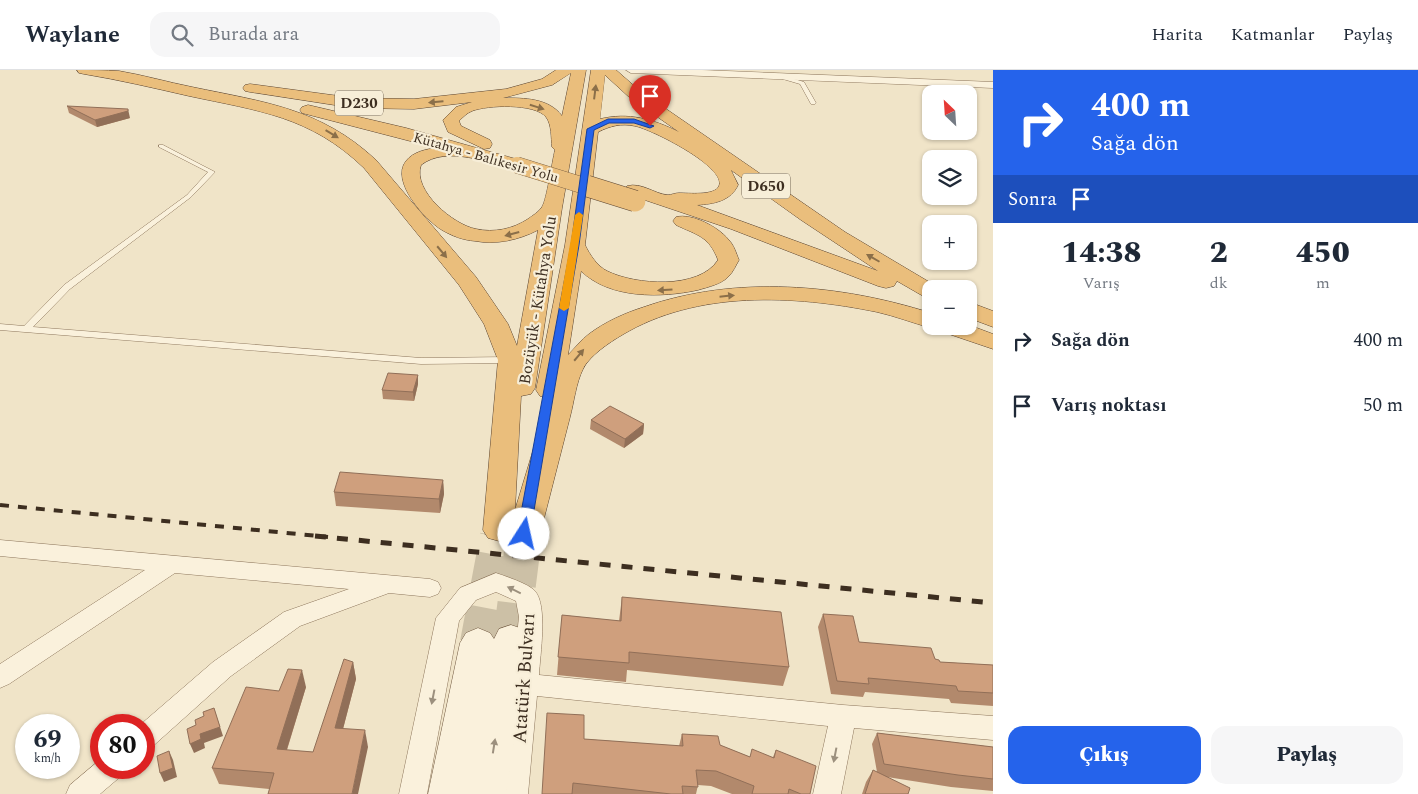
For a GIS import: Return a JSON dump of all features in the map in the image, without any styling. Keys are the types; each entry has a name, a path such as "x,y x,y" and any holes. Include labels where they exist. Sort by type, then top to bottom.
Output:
{"highway":[{"name":"Kütahya - Balıkesir Yolu","path":"84,70 149,73 245,90 346,112 738,225 922,295"},
{"name":"D230","path":"149,73 354,103 414,104 507,93 547,82 566,70"},
{"name":"Bozüyük - Kütahya Yolu","path":"510,360 499,530 552,208 579,70"},
{"name":"Bozüyük - Kütahya Yolu","path":"598,70 575,245 524,534 571,366 582,351 617,327 637,317 683,303 729,296 760,294 787,294 848,300 875,305 922,318"},
{"name":"D650","path":"608,70 628,88 825,228 860,251 922,286"},
{"name":"Kütahya - Balıkesir Yolu","path":"124,72 349,119 478,154 518,161"},
{"path":"124,72 289,114 308,120 342,140 370,164 468,282 496,324 510,360"},
{"path":"518,161 459,133 454,129 451,120 456,113 465,108 488,103 512,102 541,108 555,116 562,151"},
{"path":"591,129 608,121 619,120 634,121 664,130 710,160 726,176 728,183 726,190 719,196 706,199 635,196"},
{"path":"478,154 448,152 428,155 419,158 410,170 410,178 422,200 448,225 474,235 488,237 507,236 535,225 552,208"},
{"name":"Kütahya - Balıkesir Yolu","path":"635,196 922,309"},
{"name":"D230","path":"575,245 581,260 596,273 616,283 636,288 678,289 711,279 722,271 728,262 727,253 723,245 714,236 635,196"},
{"path":"977,313 993,321"},
{"path":"977,316 993,321"},
{"path":"977,332 993,340"},
{"path":"977,335 993,340"}],"main road":[{"name":"Atatürk Bulvarı","path":"448,794 494,641 486,794"}],"street":[{"path":"632,70 993,84"},
{"path":"0,548 430,588"},
{"path":"0,677 171,564"},
{"name":"Atatürk Bulvarı","path":"413,794 448,618 468,594 496,582 526,596 531,617 514,794"},
{"path":"155,728 222,669 292,619 388,584"},
{"path":"526,684 843,716 993,728"},
{"path":"827,794 843,716"},
{"path":"80,794 97,779"}],"lane":[{"path":"777,75 802,83 820,77"},
{"path":"802,83 813,103"},
{"path":"27,328 67,287 189,196 212,172 161,146"},
{"path":"0,327 421,361 510,360"}],"building":[{"path":"67,106 128,109 128,111 95,120"},
{"path":"388,373 418,375 413,392 382,390"},
{"path":"610,406 644,424 625,439 591,420"},
{"path":"340,472 443,480 439,499 334,492"},
{"path":"622,597 781,612 789,667 629,652 629,663 558,657 562,615 621,621"},
{"path":"823,614 853,616 859,642 931,648 935,659 940,662 993,665 993,693 958,691 956,686 868,678 869,684 837,681"},
{"path":"344,659 353,662 335,728 365,730 352,794 268,794 274,773 212,768 246,687 279,691 288,669 302,670 277,749 313,752"},
{"path":"214,708 220,727 200,734 201,739 190,744 187,729 196,725 195,720 204,716 203,712"},
{"path":"547,713 584,715 584,739 683,746 682,734 718,736 720,745 750,757 752,749 774,758 776,750 816,766 810,794 801,794 789,789 788,794 752,794 754,786 716,771 696,770 698,787 682,786 683,794 573,783 572,794 542,794"},
{"path":"877,733 993,747 993,779 884,764"},
{"path":"169,751 173,768 160,773 157,756"},
{"path":"873,770 910,788 908,794 865,794"}],"tunnel":[{"path":"498,537 499,530"},
{"path":"478,643 498,536"},
{"path":"511,639 524,536"}],"railway":[{"path":"0,505 328,537"},
{"path":"315,536 993,603"}],"slow traffic":[{"path":"564,308 579,215"}],"route":[{"path":"524,534 575,245 591,129 598,124 619,120 634,121 650,126"}]}
